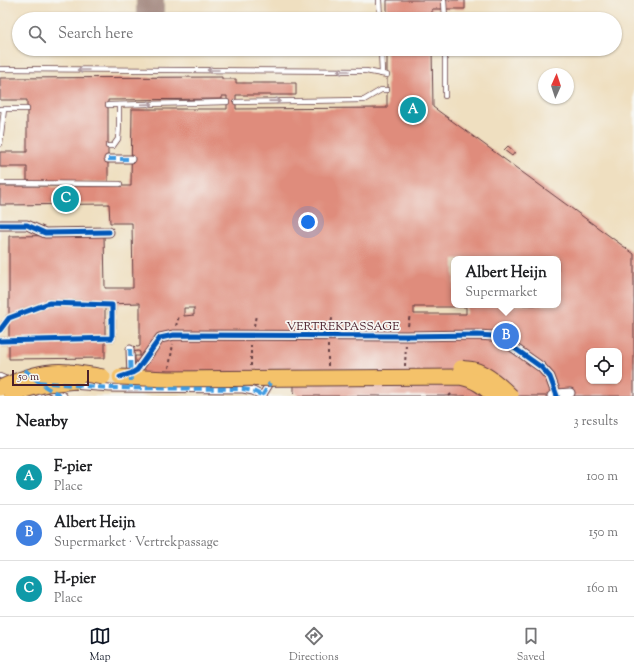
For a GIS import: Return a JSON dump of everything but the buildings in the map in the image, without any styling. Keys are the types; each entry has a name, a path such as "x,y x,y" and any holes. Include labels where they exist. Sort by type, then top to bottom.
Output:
{"main road":[{"path":"168,379 177,369 454,368 474,370 507,391 511,396"},
{"path":"0,388 17,380 54,372 68,372 106,383"},
{"path":"128,379 459,377 469,379 482,386 494,396"},
{"path":"14,390 20,391 47,384 106,383"}],"street":[{"path":"108,159 131,159"},
{"path":"0,225 27,225 45,233 109,232"},
{"name":"VERTREKPASSAGE","path":"128,379 137,370 160,338 174,335 478,335 493,336 503,340 541,367 550,377 555,395 570,393"},
{"path":"128,379 130,349"},
{"path":"25,370 38,382 63,396"},
{"path":"38,382 106,383 128,379 243,389 253,391 262,396 270,384"}],"lane":[{"path":"379,0 380,12"},
{"path":"444,0 444,12"},
{"path":"0,69 366,71 385,75 382,56"},
{"path":"445,56 445,96"},
{"path":"236,102 364,100 381,90 387,90"},
{"path":"108,105 227,102"},
{"path":"108,146 113,146 118,139 120,127 119,105"},
{"path":"0,144 2,109 27,109"},
{"path":"0,183 120,184"},
{"path":"0,376 14,390"},
{"path":"24,387 42,396"}],"path":[{"path":"168,379 174,335 179,316"},
{"path":"449,396 452,393"}],"taxiway":[{"path":"150,0 150,12"}],"tunnel":[{"path":"0,330 9,318 49,303 112,305 112,338 0,341"}],"marked path":[{"path":"108,159 131,159"},
{"path":"130,349 131,388"},
{"path":"25,370 43,385 63,396"},
{"path":"38,382 110,388 243,389 253,391 263,396"},
{"path":"262,396 270,383"}],"cycle path":[{"path":"0,225 27,225 45,233 109,232"},
{"path":"0,330 9,318 49,303 112,305 112,338 0,341"},
{"path":"120,377 137,370 160,338 174,335 478,335 493,336 503,340 541,367 550,377 557,396"}],"place":[{"name":"F-pier","path":"413,110"},
{"name":"H-pier","path":"66,199"},
{"name":"Albert Heijn","path":"506,336"}]}
